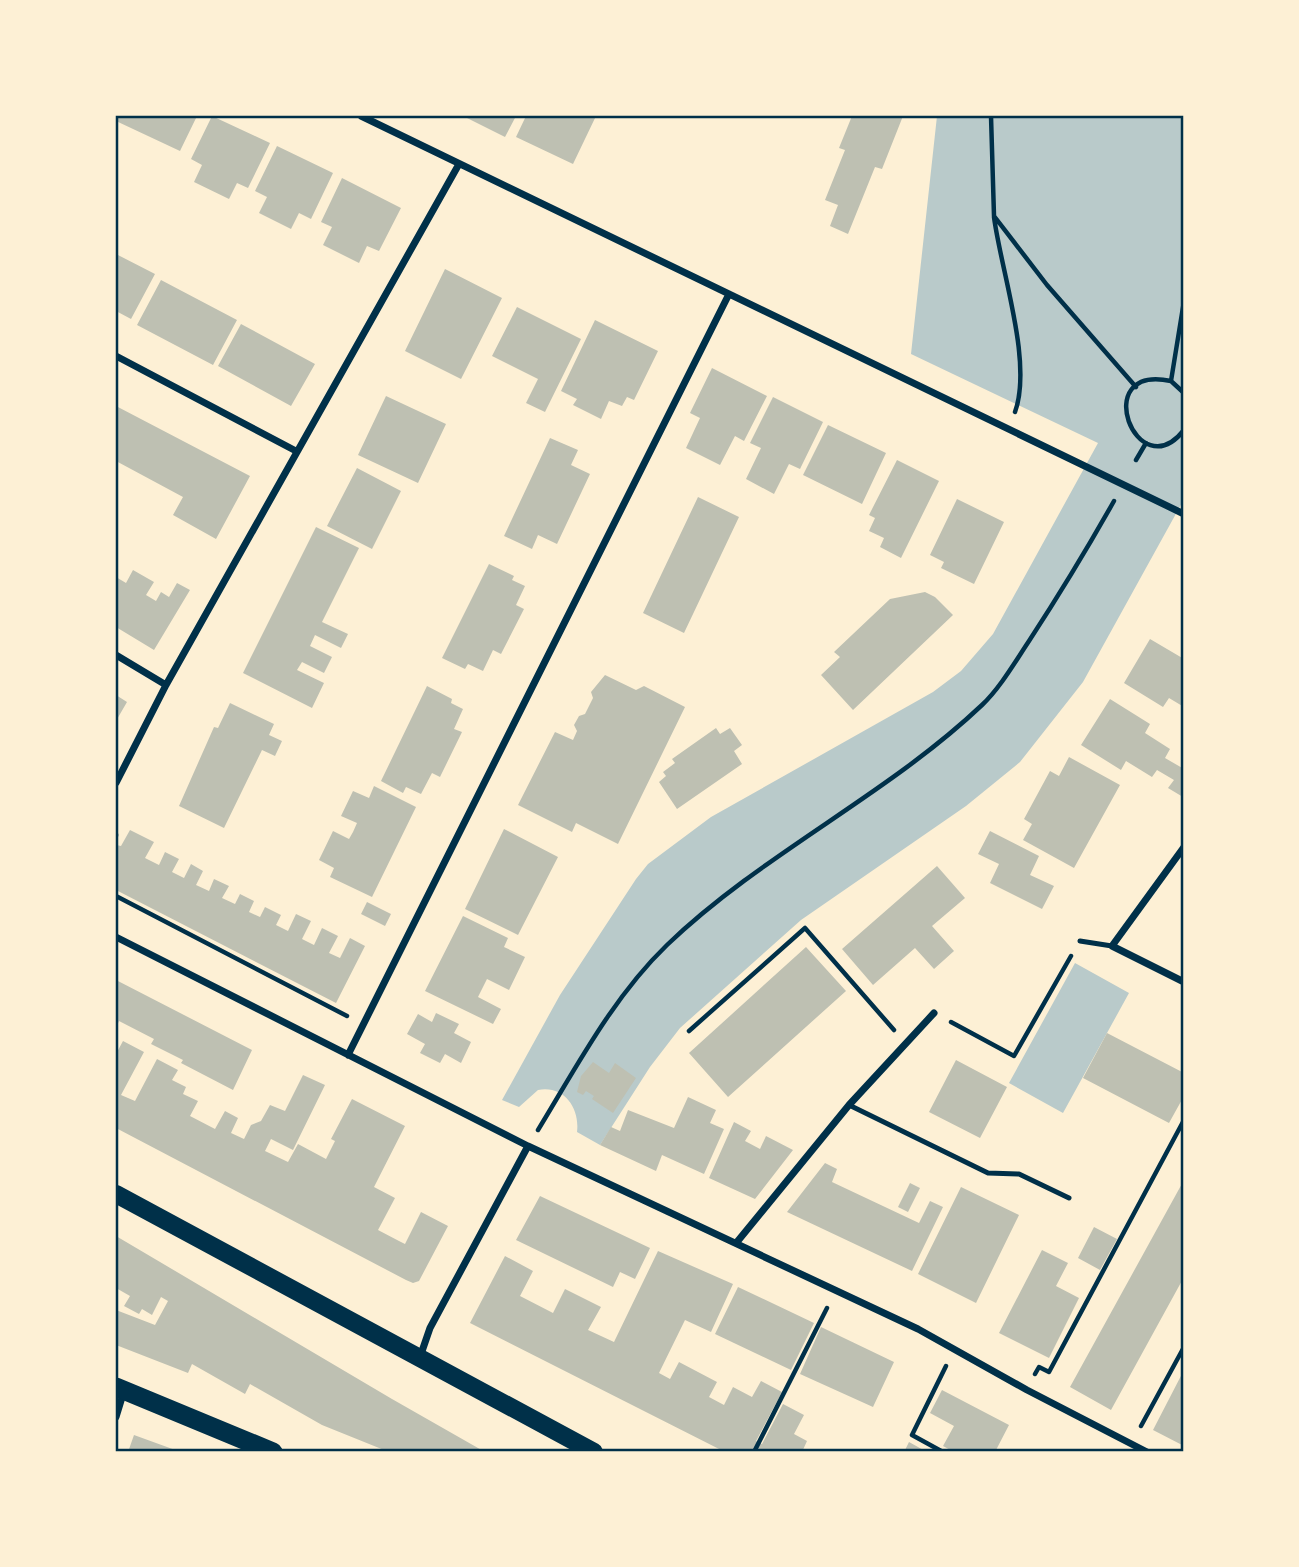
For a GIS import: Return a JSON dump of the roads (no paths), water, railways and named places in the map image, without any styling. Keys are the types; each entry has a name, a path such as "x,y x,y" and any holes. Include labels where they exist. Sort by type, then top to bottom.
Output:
{"highway":[{"path":"120,1389 273,1451"}],"main road":[{"path":"116,1194 594,1451"}],"street":[{"path":"361,116 1184,513"},
{"path":"116,783 166,685 459,164"},
{"path":"348,1055 729,295"},
{"path":"116,356 296,452"},
{"path":"116,655 166,685"},
{"path":"1184,847 1112,946 1184,982"},
{"path":"116,936 528,1146 837,1288 1147,1451"},
{"path":"737,1242 849,1105 934,1013"},
{"path":"419,1359 430,1328 528,1146"},
{"path":"116,1417 120,1389"}],"lane":[{"path":"1080,941 1112,946"},
{"path":"849,1105 988,1173 1019,1174 1069,1198"}]}
